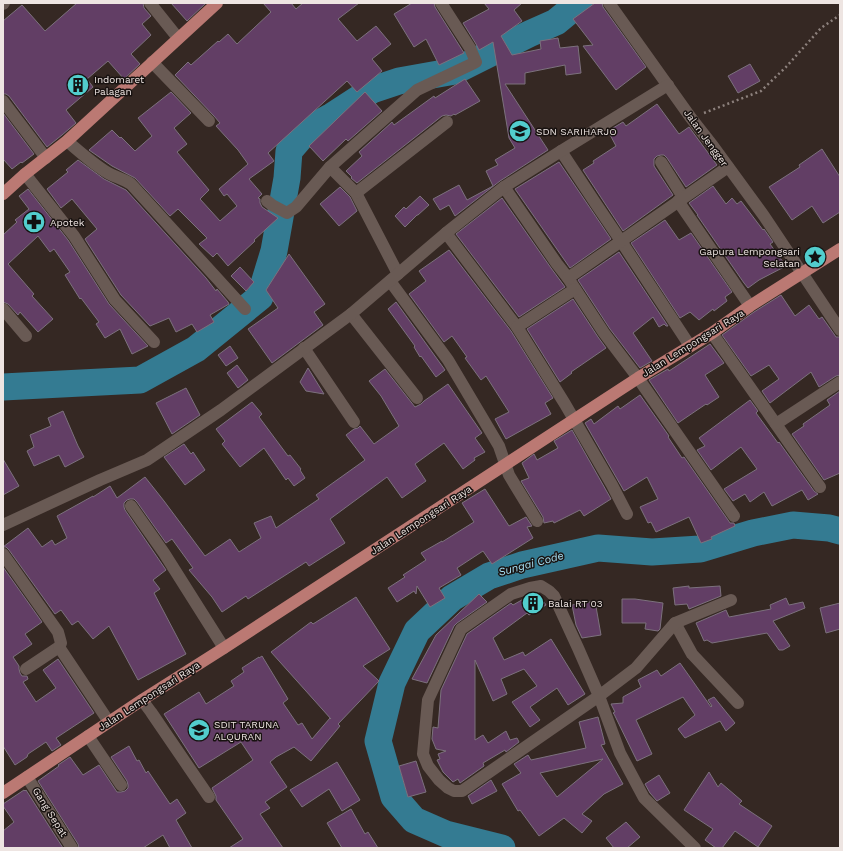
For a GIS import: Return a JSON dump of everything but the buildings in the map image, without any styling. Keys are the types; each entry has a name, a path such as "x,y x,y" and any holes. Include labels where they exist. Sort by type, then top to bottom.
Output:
{"main road":[{"path":"3,194 67,141 217,3"},
{"name":"Jalan Lempongsari Raya","path":"3,793 142,700 574,421 638,378 712,333 750,306 781,288 840,249"}],"street":[{"path":"150,3 178,38"},
{"path":"270,203 287,213 296,207 330,167 417,90 476,62 470,48 441,3"},
{"name":"Jalan Jengger","path":"609,3 691,118 764,216 840,330"},
{"path":"152,62 209,121"},
{"path":"3,525 44,505 147,460 221,410 351,314 446,233 504,187 668,85"},
{"path":"3,101 46,158"},
{"path":"356,193 447,122"},
{"path":"67,141 100,168 131,184 245,308"},
{"path":"560,151 690,346"},
{"path":"661,162 680,199 750,306"},
{"path":"330,167 356,193 394,278 448,360 499,446 509,475 537,521"},
{"path":"568,278 728,167"},
{"path":"26,174 74,236 115,300 154,342"},
{"path":"504,187 568,278 604,333 638,378 734,516"},
{"path":"446,233 517,327 565,404 628,514"},
{"path":"517,327 575,289"},
{"path":"3,309 26,336"},
{"path":"351,314 417,398"},
{"path":"712,333 820,488"},
{"path":"304,348 354,422"},
{"path":"776,424 840,382"},
{"path":"131,506 164,553 224,648"},
{"path":"3,554 58,632 61,643 59,647 26,669"},
{"path":"695,848 644,798 620,753 599,696 554,596 541,586 511,594 461,629 428,700 423,754 428,766 439,780 454,791 462,791 599,696 636,668 675,623 731,600"},
{"path":"675,623 692,654 738,703"},
{"path":"59,647 109,722"},
{"path":"142,700 210,797"},
{"path":"88,736 121,785"},
{"name":"Gang Sepat","path":"27,777 72,848"}],"path":[{"path":"691,118 760,91 786,67 821,28 840,15"}],"waterway":[{"path":"3,387 140,380 196,349 260,297 274,251 287,178 289,151 308,129 332,116 372,90 399,81 455,71 556,22 579,3"},
{"name":"Sungai Code","path":"502,848 446,834 414,820 394,797 378,741 392,683 417,631 452,598 489,576 522,565 598,548 652,552 700,549 753,533 793,525 829,528 840,531"}],"place":[{"name":"Indomaret Palagan","path":"78,85"},
{"name":"SDN SARIHARJO","path":"520,131"},
{"name":"Apotek","path":"34,222"},
{"name":"Gapura Lempongsari Selatan","path":"815,257"},
{"name":"Balai RT 03","path":"533,603"},
{"name":"SDIT TARUNA ALQURAN","path":"199,730"}]}
